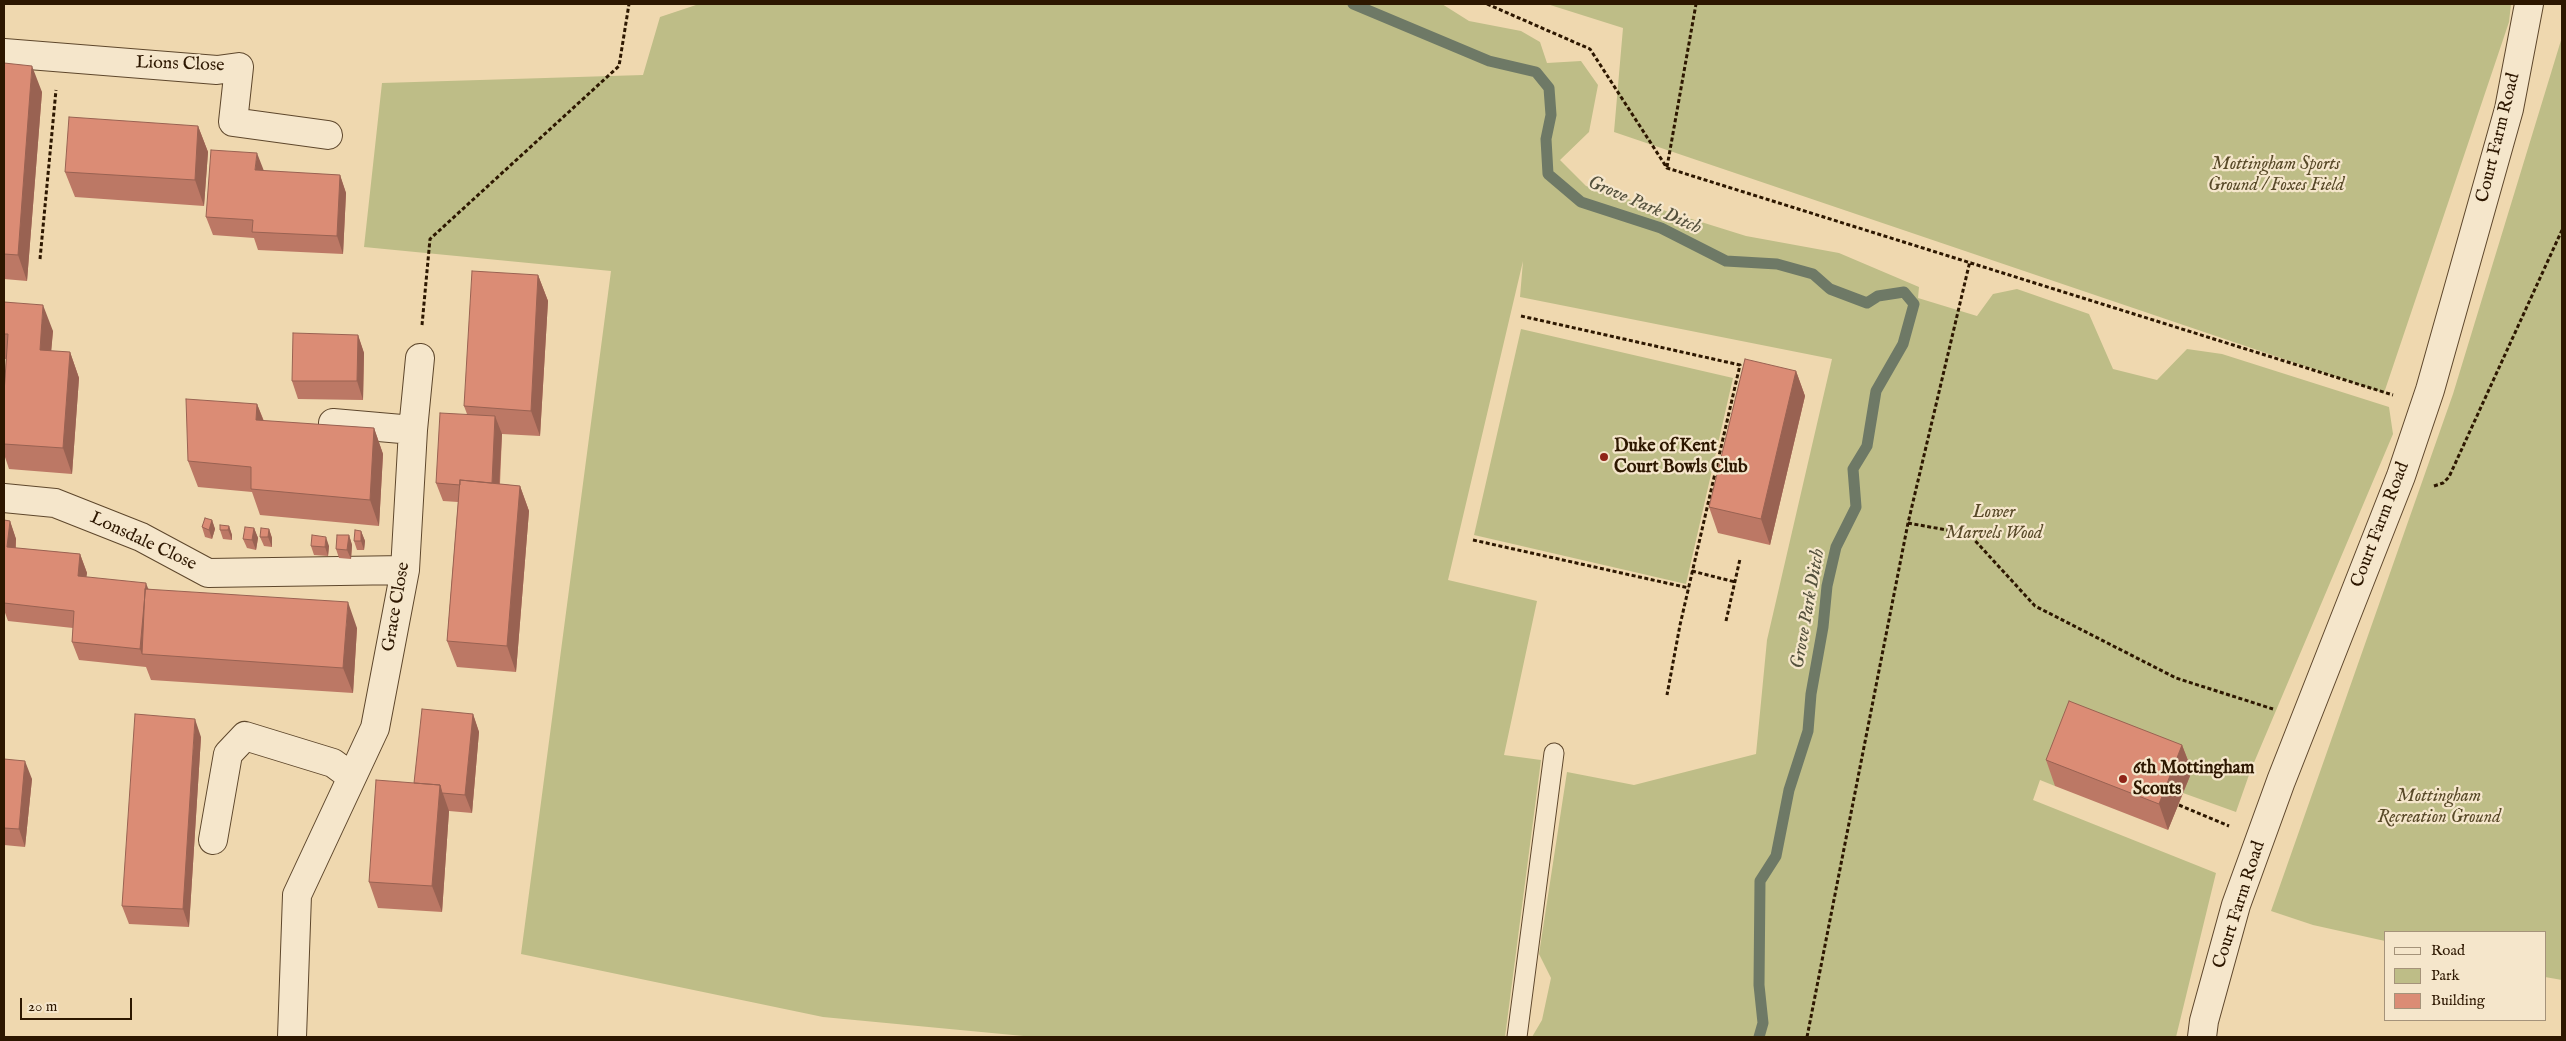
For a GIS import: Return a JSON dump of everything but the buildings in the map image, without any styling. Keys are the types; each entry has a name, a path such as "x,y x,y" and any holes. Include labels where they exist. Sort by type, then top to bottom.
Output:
{"street":[{"name":"Court Farm Road","path":"2202,1037 2204,1022 2236,905 2305,720 2401,476 2425,405 2509,109 2528,4"},
{"name":"Lions Close","path":"4,53 217,70 239,67 233,122 328,135"},
{"name":"Grace Close","path":"292,1037 297,895 375,728 405,570 413,430 420,358"},
{"path":"333,423 413,430"},
{"name":"Lonsdale Close","path":"4,498 55,503 141,537 208,573 405,570"},
{"path":"213,840 228,754 245,736 334,763 352,778"}],"lane":[{"path":"1517,1037 1554,753"}],"path":[{"path":"420,358 430,238 619,66 629,4"},
{"path":"1487,4 1590,49 1667,168 1970,261 2425,405"},
{"path":"1667,168 1696,4"},
{"path":"40,259 59,58"},
{"path":"2449,477 2562,230"},
{"path":"1809,1037 1908,523 1970,261"},
{"path":"1521,316 1740,365 1692,571 1667,696"},
{"path":"1738,373 1746,375"},
{"path":"1908,523 1969,534 2035,606 2176,678 2305,720"},
{"path":"1473,540 1689,588"},
{"path":"1726,621 1740,559"},
{"path":"1692,571 1735,582"},
{"path":"2179,805 2231,827"}],"green space":[{"name":"Lower Marvels Wood","path":"699,4 1442,4 1469,21 1521,31 1540,42 1547,63 1581,61 1598,85 1589,132 1560,160 1586,186 1746,236 1839,253 1919,287 1918,298 1977,316 1993,294 2017,289 2089,314 2113,369 2157,380 2187,349 2222,354 2389,407 2393,434 2250,772 2236,812 2183,793 2191,771 2078,727 2055,786 2040,780 2033,800 2216,873 2176,1037 1532,1037 1542,1020 1551,978 1539,954 1567,772 1634,785 1756,754 1767,640 1832,359 1520,297 1523,261 1448,580 1537,601 1504,755 1541,760 1505,1037 1034,1037 823,1017 521,954 611,271 364,247 382,83 643,75 660,17"},
{"name":"Mottingham Sports Ground / Foxes Field","path":"1547,4 2511,4 2509,22 2384,393 1614,132 1623,28"},
{"name":"Mottingham Recreation Ground","path":"2562,37 2562,980 2546,977 2546,931 2384,931 2384,941 2313,925 2271,911 2453,394"},
{"name":"Duke of Kent Court Bowls Club","path":"1521,329 1733,378 1686,584 1474,535"}],"waterway":[{"name":"Grove Park Ditch","path":"1353,4 1489,61 1536,72 1549,88 1551,115 1546,139 1548,174 1581,202 1661,228 1726,261 1777,264 1813,274 1830,289 1867,303 1878,296 1904,292 1914,304 1903,344 1876,391 1867,446 1853,469 1856,507 1836,547 1827,586 1823,627 1811,694 1808,731 1789,790 1776,856 1760,881 1759,985 1763,1023 1759,1037"}],"place":[{"name":"Duke of Kent Court Bowls Club","path":"1604,457"},
{"name":"6th Mottingham Scouts","path":"2123,779"}]}
